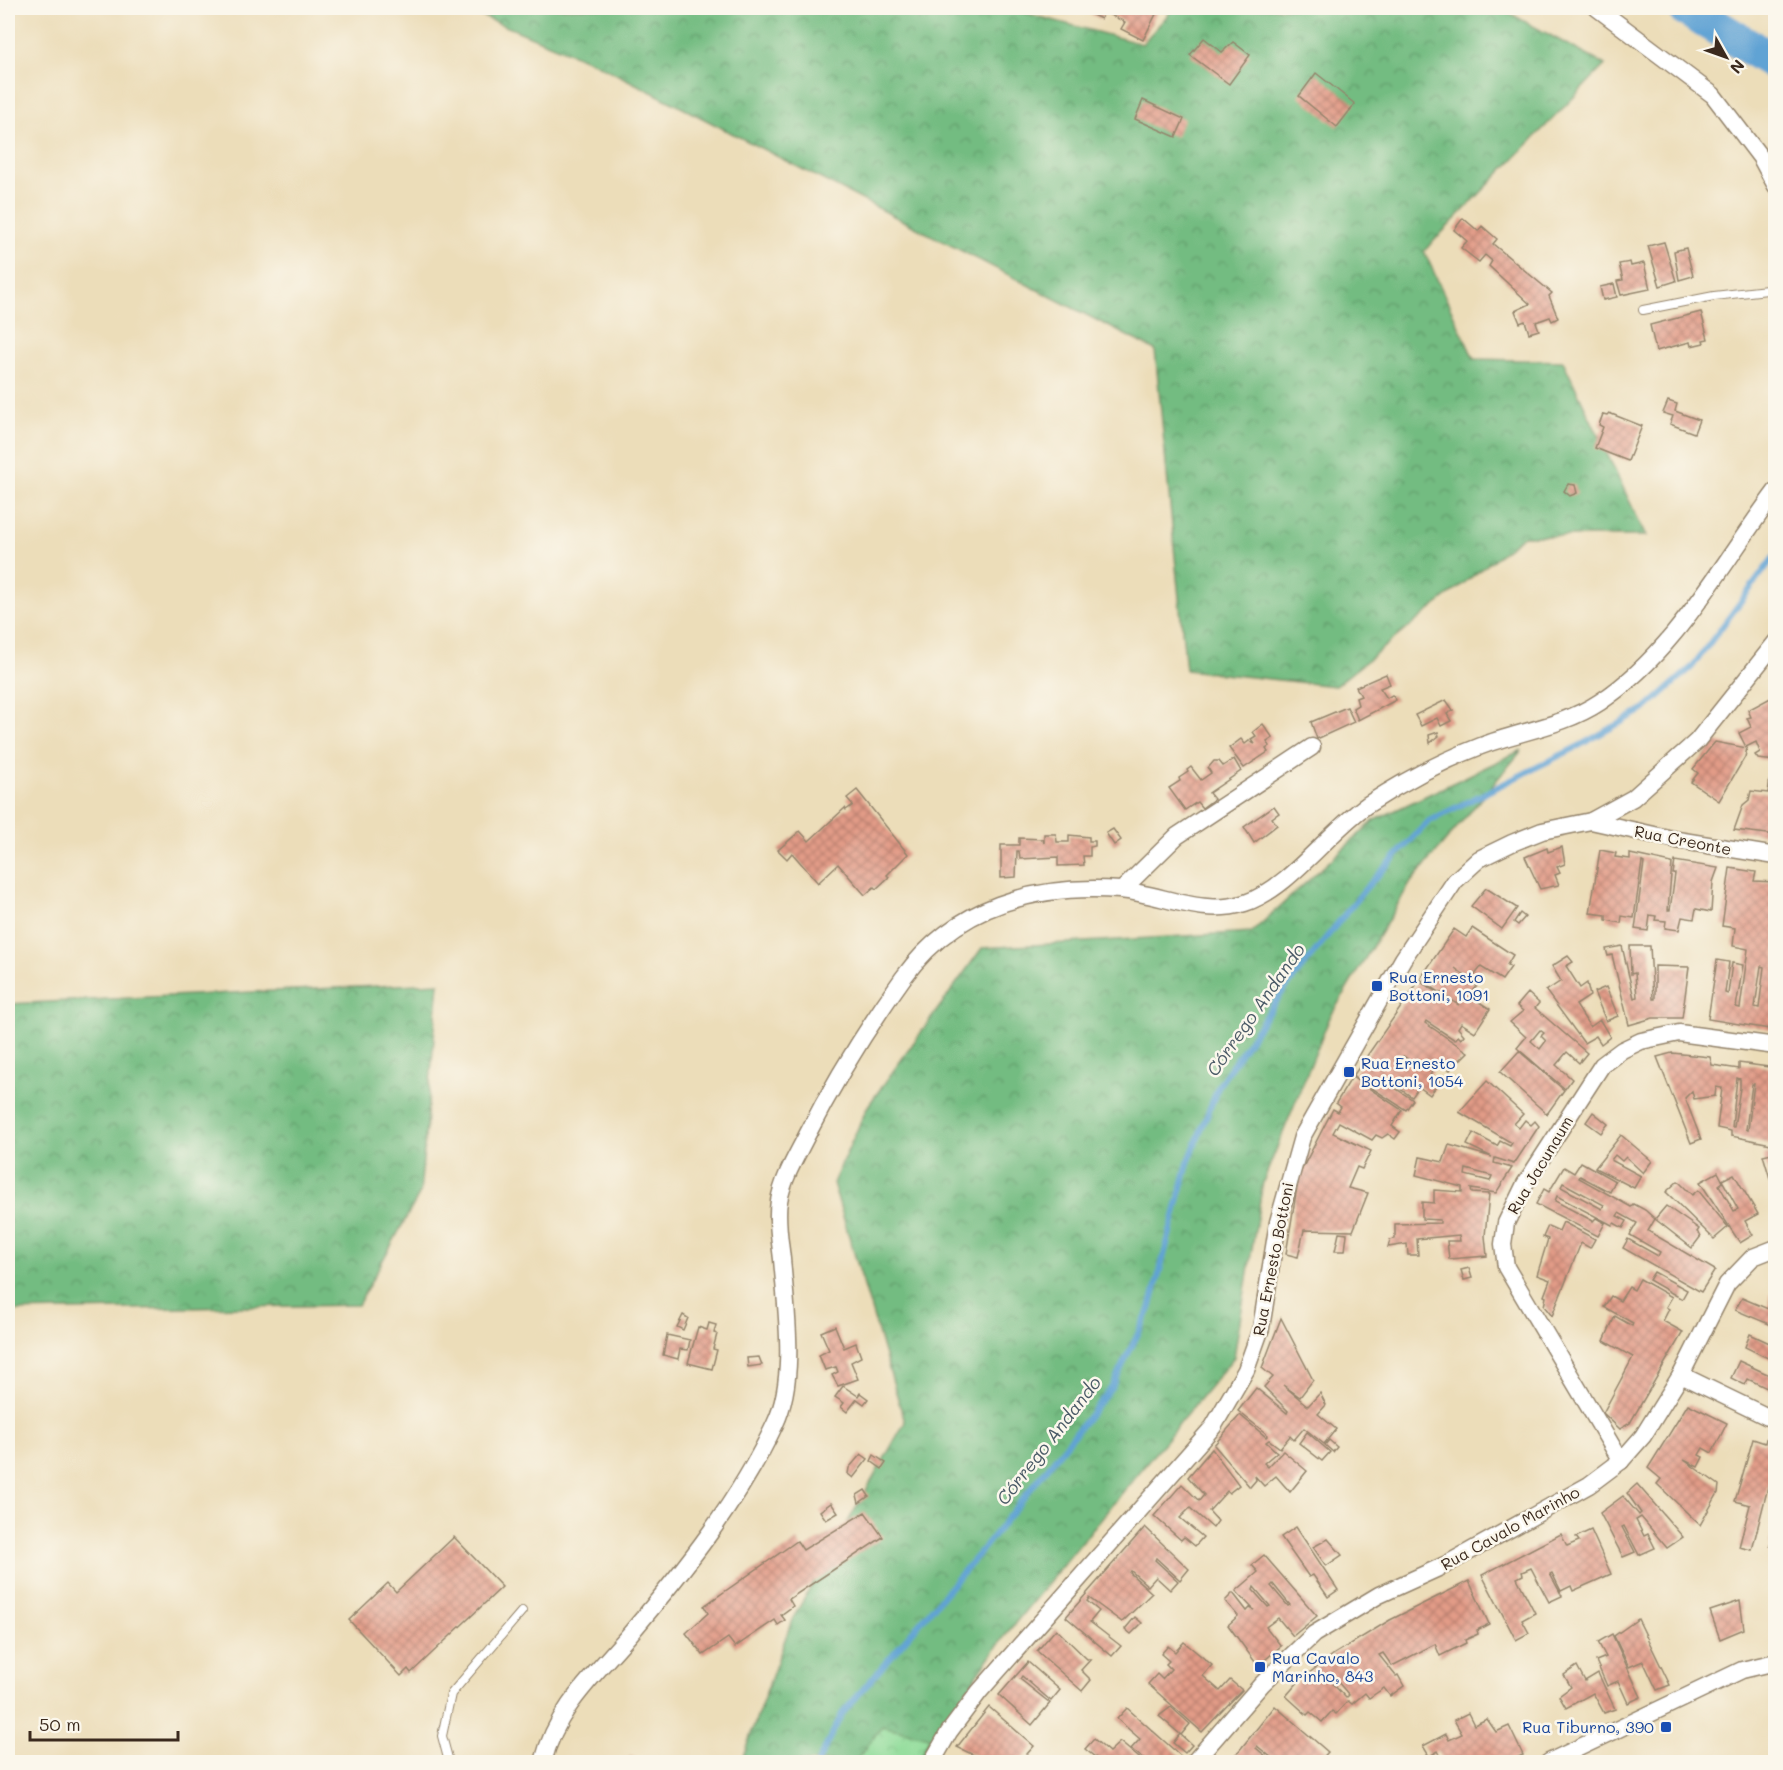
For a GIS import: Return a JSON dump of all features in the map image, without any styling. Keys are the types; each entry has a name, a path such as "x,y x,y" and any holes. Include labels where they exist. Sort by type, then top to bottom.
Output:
{"street":[{"path":"1597,8 1713,95 1761,158 1776,186"},
{"path":"543,1762 549,1739 563,1711 630,1633 715,1525 756,1464 778,1417 788,1382 779,1202 789,1172 857,1047 906,974 939,936 964,919 998,904 1043,892 1122,890 1219,910 1251,901 1286,877 1362,809 1395,788 1482,746 1551,725 1599,703 1659,650 1701,596 1776,491"},
{"name":"Rua Ernesto Bottoni","path":"933,1762 949,1732 979,1692 1213,1427 1246,1370 1261,1328 1278,1222 1302,1137 1403,959 1455,881 1479,859 1512,843 1542,831 1591,821 1633,798 1697,741 1774,649"},
{"path":"1122,890 1158,852 1177,836 1312,747"},
{"name":"Rua Creonte","path":"1591,821 1720,848 1776,856"},
{"name":"Rua Jacunaum","path":"1621,1461 1506,1267 1503,1244 1506,1223 1525,1184 1602,1065 1622,1050 1662,1035 1679,1033 1776,1046"},
{"name":"Rua Cavalo Marinho","path":"1194,1762 1262,1684 1314,1635 1379,1595 1445,1564 1589,1485 1621,1461 1642,1436 1681,1375 1727,1284 1754,1257 1776,1248"},
{"path":"1681,1375 1776,1421"},
{"path":"1550,1762 1580,1755 1742,1670 1776,1662"}],"lane":[{"path":"1643,310 1714,296 1776,289"},
{"path":"449,1762 442,1736 452,1694 522,1611"}],"green space":[{"path":"462,8 1007,8 1142,44 1174,8 1500,8 1605,65 1424,251 1474,359 1563,361 1646,536 1523,536 1335,686 1186,670 1155,350 597,64"},
{"path":"1522,750 1411,882 1330,1017 1263,1182 1234,1357 1007,1633 935,1735 924,1762 741,1762 792,1620 905,1422 833,1183 868,1106 982,948 1252,932 1375,820"},
{"path":"439,983 420,1193 358,1305 8,1311 8,1004"},
{"path":"882,1726 929,1737 918,1762 855,1762"}],"building":[{"path":"1078,8 1136,8 1146,12 1148,8 1157,12 1143,40 1121,29 1125,22 1104,12 1101,19"},
{"path":"1204,38 1222,52 1233,42 1250,55 1229,84 1190,55"},
{"path":"1316,73 1355,104 1337,127 1299,96"},
{"path":"1143,100 1184,119 1176,137 1135,119"},
{"path":"1463,218 1478,231 1482,226 1497,239 1493,244 1552,293 1549,296 1558,318 1552,321 1550,317 1536,322 1539,330 1529,333 1525,321 1520,323 1515,311 1530,304 1489,266 1492,261 1485,255 1479,262 1461,248 1467,241 1454,230"},
{"path":"1664,242 1676,281 1660,286 1648,246"},
{"path":"1686,248 1693,276 1679,280 1674,251"},
{"path":"1630,262 1631,266 1644,263 1650,289 1621,295 1617,281 1623,280 1619,264"},
{"path":"1614,284 1617,297 1603,300 1600,287"},
{"path":"1701,312 1708,339 1703,340 1704,343 1691,346 1690,342 1656,351 1650,325"},
{"path":"1668,401 1677,404 1675,411 1699,420 1694,433 1670,424 1673,416 1663,413"},
{"path":"1609,413 1642,426 1628,461 1595,448 1603,427 1599,425 1603,414"},
{"path":"1568,484 1575,485 1577,493 1570,496 1564,491"},
{"path":"1386,674 1390,684 1380,688 1387,698 1392,695 1396,700 1358,720 1353,708 1358,705 1356,698 1361,696 1356,687"},
{"path":"1776,695 1776,761 1758,759 1755,755 1760,752 1756,742 1746,747 1739,733 1751,727 1747,718 1751,717 1748,710"},
{"path":"1446,700 1453,710 1447,714 1451,721 1441,726 1437,718 1421,726 1415,715"},
{"path":"1347,707 1354,722 1317,739 1311,722"},
{"path":"1263,724 1273,738 1267,742 1270,746 1266,749 1268,752 1244,768 1229,748 1241,739 1245,744 1249,741 1255,744 1251,739 1256,736 1253,732"},
{"path":"1438,732 1439,736 1430,743 1429,735"},
{"path":"1715,742 1747,748 1745,757 1719,801 1691,782 1698,773 1693,769"},
{"path":"1234,759 1241,771 1209,793 1214,799 1202,808 1197,802 1185,810 1169,788 1180,781 1179,778 1191,767 1201,780 1211,773 1208,768 1214,761 1219,761 1223,766"},
{"path":"1770,777 1776,778 1776,835 1734,830 1751,791 1768,793"},
{"path":"857,790 908,854 887,875 889,877 865,895 838,864 818,883 792,853 787,859 778,850 800,831 809,841 845,808 846,810 853,805 847,798"},
{"path":"1274,806 1279,813 1272,818 1277,825 1254,843 1244,827"},
{"path":"1113,829 1121,840 1114,845 1106,833"},
{"path":"1044,834 1056,834 1057,842 1069,842 1069,835 1089,837 1089,841 1095,841 1095,846 1090,847 1090,856 1083,856 1084,865 1058,866 1058,857 1020,859 1019,851 1017,851 1016,877 1001,878 1001,845 1019,845 1019,838 1043,839 1044,843"},
{"path":"1562,847 1565,864 1557,867 1560,873 1555,875 1559,885 1540,889 1525,857 1547,848 1548,852"},
{"path":"1600,850 1616,853 1615,857 1630,859 1630,854 1672,863 1668,910 1670,910 1675,861 1718,868 1713,882 1711,912 1696,909 1694,919 1682,917 1679,930 1665,928 1666,921 1655,920 1656,916 1650,915 1648,931 1635,929 1644,863 1642,862 1634,918 1622,916 1621,923 1606,920 1606,915 1590,913"},
{"path":"1730,868 1756,872 1754,881 1776,882 1776,1030 1708,1019 1717,960 1729,962 1725,993 1728,994 1732,963 1743,965 1736,1007 1740,1008 1748,949 1733,946 1735,928 1722,926","holes":["1761,966 1764,967 1759,1008 1755,1007"]},
{"path":"1486,888 1517,908 1502,929 1471,906"},
{"path":"1520,913 1525,917 1518,925 1514,922"},
{"path":"1472,928 1513,955 1507,965 1511,967 1502,980 1481,967 1471,980 1455,968 1477,986 1470,996 1490,1009 1475,1032 1461,1023 1458,1028 1464,1035 1461,1039 1458,1036 1455,1040 1426,1021 1425,1023 1468,1052 1450,1070 1438,1062 1430,1075 1440,1081 1430,1095 1419,1087 1412,1097 1393,1084 1392,1086 1413,1100 1406,1110 1353,1076 1419,981 1459,1005 1420,979 1454,929 1466,937","holes":["1403,1056 1417,1065 1415,1068 1401,1059"]},
{"path":"1622,946 1634,998 1637,997 1635,973 1631,974 1630,946 1650,946 1653,999 1655,999 1655,966 1689,967 1682,1018 1653,1018 1629,1025 1612,955 1608,956 1606,949"},
{"path":"1568,956 1573,962 1566,966 1580,988 1587,983 1590,996 1576,1005 1590,1027 1600,1020 1610,1037 1601,1044 1596,1036 1584,1043 1546,991 1561,981 1552,966"},
{"path":"1606,987 1618,1016 1606,1021 1594,992"},
{"path":"1528,993 1539,1003 1535,1008 1587,1053 1579,1063 1567,1052 1556,1065 1572,1079 1565,1089 1517,1048 1526,1037 1510,1022 1523,1011 1517,1006","holes":["1540,1030 1544,1033 1541,1036 1546,1041 1540,1049 1531,1041"]},
{"path":"1519,1051 1564,1090 1547,1114 1500,1072"},
{"path":"1672,1053 1710,1057 1712,1065 1739,1069 1739,1063 1776,1068 1776,1145 1731,1136 1731,1131 1717,1128 1722,1088 1716,1087 1715,1096 1694,1099 1692,1091 1685,1098 1701,1139 1691,1143 1657,1057","holes":["1737,1078 1740,1079 1740,1088 1734,1127 1732,1127","1752,1084 1754,1084 1748,1130 1746,1129"]},
{"path":"1352,1077 1402,1110 1392,1126 1400,1132 1395,1139 1388,1134 1382,1138 1376,1135 1372,1140 1339,1122 1333,1133 1371,1151 1362,1169 1357,1167 1348,1188 1368,1193 1353,1231 1304,1230 1298,1257 1286,1254 1299,1175 1333,1109 1338,1112 1341,1107 1336,1103"},
{"path":"1487,1081 1523,1114 1514,1124 1519,1128 1525,1120 1531,1125 1535,1121 1539,1126 1514,1164 1495,1158 1494,1163 1512,1168 1496,1193 1471,1189 1472,1193 1489,1194 1485,1236 1487,1256 1449,1259 1447,1241 1460,1241 1459,1235 1417,1239 1418,1255 1408,1255 1407,1244 1388,1247 1390,1240 1395,1239 1395,1224 1440,1223 1440,1220 1422,1219 1422,1202 1434,1203 1434,1190 1462,1192 1462,1187 1416,1175 1420,1157 1443,1162 1449,1145 1492,1157 1467,1145 1473,1133 1497,1146 1500,1141 1510,1146 1512,1143 1459,1112","holes":["1466,1169 1492,1176 1490,1181 1465,1175"]},
{"path":"1593,1112 1608,1124 1601,1133 1586,1122"},
{"path":"1621,1135 1652,1161 1643,1173 1626,1157 1622,1161 1615,1155 1611,1160 1641,1176 1634,1188 1595,1168"},
{"path":"1776,1152 1776,1195 1775,1195 1763,1155"},
{"path":"1581,1162 1615,1181 1610,1192 1580,1176 1579,1178 1631,1207 1634,1204 1645,1210 1655,1219 1648,1231 1715,1270 1701,1292 1623,1248 1628,1239 1658,1256 1660,1252 1630,1235 1637,1223 1619,1213 1617,1216 1627,1221 1623,1228 1614,1223 1612,1225 1557,1196 1555,1201 1593,1221 1596,1218 1605,1223 1598,1236 1536,1204 1544,1189 1549,1192 1564,1167 1574,1173","holes":["1563,1183 1604,1205 1602,1209 1561,1187"]},
{"path":"1718,1172 1722,1180 1734,1174 1758,1214 1745,1221 1753,1235 1740,1243 1700,1182","holes":["1722,1180 1738,1209 1734,1211 1719,1185 1723,1182"]},
{"path":"1678,1181 1692,1195 1698,1190 1728,1227 1714,1239 1666,1192"},
{"path":"1666,1206 1699,1229 1697,1232 1701,1236 1692,1248 1655,1219"},
{"path":"1563,1222 1595,1239 1590,1248 1581,1243 1552,1316 1544,1306 1546,1297 1544,1296 1550,1280 1537,1275 1548,1239 1543,1237 1548,1226 1559,1231"},
{"path":"1339,1233 1347,1234 1345,1251 1335,1251"},
{"path":"1469,1268 1472,1278 1464,1280 1461,1270"},
{"path":"1654,1272 1687,1290 1682,1299 1649,1280"},
{"path":"1640,1279 1672,1297 1666,1307 1669,1309 1663,1321 1683,1332 1630,1423 1620,1429 1603,1413 1633,1357 1604,1341 1615,1316 1632,1326 1633,1323 1604,1307 1611,1296 1620,1301 1629,1287 1634,1290"},
{"path":"1771,1294 1776,1295 1776,1327 1735,1310 1742,1298 1768,1309"},
{"path":"683,1315 688,1318 683,1330 677,1327"},
{"path":"1281,1318 1313,1380 1300,1397 1283,1385 1308,1406 1320,1393 1326,1405 1318,1414 1336,1429 1324,1444 1304,1428 1294,1440 1290,1436 1280,1448 1269,1440 1266,1442 1277,1452 1264,1463 1268,1467 1283,1451 1307,1471 1290,1492 1276,1476 1264,1486 1255,1476 1256,1480 1250,1487 1214,1445 1240,1415 1266,1437 1268,1435 1238,1411 1256,1388 1287,1413 1288,1411 1264,1387 1273,1377 1262,1368"},
{"path":"709,1323 716,1325 714,1333 717,1334 713,1349 717,1350 712,1369 688,1363 698,1327 707,1330"},
{"path":"835,1326 844,1348 856,1343 861,1357 851,1362 858,1379 838,1386 832,1375 838,1372 836,1367 825,1370 819,1355 829,1350 821,1332"},
{"path":"1750,1334 1776,1346 1776,1362 1745,1347"},
{"path":"667,1335 690,1340 688,1350 680,1349 678,1359 663,1355"},
{"path":"759,1357 762,1365 748,1367 747,1358"},
{"path":"1739,1361 1776,1378 1773,1391 1748,1379 1745,1385 1731,1378"},
{"path":"843,1386 858,1396 860,1393 868,1399 864,1404 857,1399 847,1412 841,1407 844,1403 835,1397"},
{"path":"1688,1404 1727,1423 1712,1453 1703,1448 1699,1455 1703,1457 1698,1467 1684,1460 1719,1485 1718,1493 1700,1525 1657,1484 1661,1479 1648,1468"},
{"path":"1307,1432 1330,1452 1322,1461 1299,1443"},
{"path":"1753,1439 1765,1443 1766,1439 1776,1443 1776,1483 1770,1482 1768,1487 1752,1550 1739,1547 1750,1505 1735,1501"},
{"path":"1329,1440 1337,1447 1333,1452 1325,1445"},
{"path":"1212,1449 1239,1485 1229,1493 1227,1491 1209,1511 1218,1521 1213,1528 1190,1508 1180,1518 1203,1537 1195,1546 1184,1537 1181,1540 1154,1516 1182,1484 1199,1501 1204,1495 1188,1477"},
{"path":"861,1454 868,1459 853,1478 848,1474 849,1468"},
{"path":"874,1455 886,1463 882,1469 871,1461"},
{"path":"1637,1484 1683,1537 1667,1548 1641,1517 1636,1520 1644,1536 1648,1534 1655,1548 1639,1555 1624,1526 1622,1527 1635,1552 1623,1557 1600,1513 1623,1496 1639,1515 1641,1513 1627,1493"},
{"path":"865,1490 869,1496 859,1503 857,1495"},
{"path":"831,1503 838,1513 826,1520 820,1511"},
{"path":"865,1512 883,1537 789,1599 793,1606 781,1615 785,1620 778,1625 775,1620 735,1647 728,1638 703,1655 686,1633 708,1613 704,1606 797,1541 803,1550"},
{"path":"1776,1525 1776,1547 1770,1546"},
{"path":"1145,1527 1189,1569 1180,1580 1156,1558 1155,1560 1178,1581 1170,1590 1156,1577 1148,1586 1131,1571 1130,1573 1152,1593 1122,1622 1089,1598 1087,1601 1099,1611 1090,1622 1121,1646 1112,1656 1066,1617"},
{"path":"1296,1527 1338,1590 1328,1597 1313,1575 1309,1577 1281,1537"},
{"path":"1591,1530 1611,1574 1573,1591 1571,1586 1561,1591 1552,1573 1550,1574 1562,1596 1549,1602 1531,1568 1522,1572 1523,1575 1517,1578 1535,1613 1522,1620 1529,1633 1516,1640 1482,1575 1561,1534 1567,1546 1579,1541 1576,1537"},
{"path":"454,1537 502,1587 411,1673 408,1669 401,1676 349,1620 388,1583 396,1592"},
{"path":"1328,1539 1342,1555 1326,1566 1313,1547"},
{"path":"1264,1555 1317,1616 1293,1636 1278,1618 1266,1627 1281,1646 1258,1666 1228,1625 1238,1616 1225,1601 1233,1593 1247,1611 1250,1608 1254,1610 1236,1591 1258,1572 1252,1565","holes":["1273,1584 1290,1605 1288,1606 1271,1586","1254,1587 1270,1606 1268,1607 1253,1590"]},
{"path":"1469,1581 1489,1624 1477,1630 1478,1634 1465,1640 1466,1643 1440,1656 1435,1644 1392,1666 1383,1653 1379,1655 1396,1676 1398,1675 1404,1686 1390,1696 1384,1688 1369,1698 1365,1693 1352,1704 1348,1701 1336,1714 1332,1711 1322,1722 1310,1712 1307,1715 1286,1696 1300,1680 1334,1654 1390,1620","holes":["1337,1681 1349,1695 1346,1698 1333,1684"]},
{"path":"1740,1601 1744,1629 1720,1639 1710,1611"},
{"path":"1135,1617 1142,1623 1131,1634 1125,1629"},
{"path":"1638,1619 1670,1685 1657,1690 1643,1661 1629,1667 1614,1636"},
{"path":"1056,1629 1087,1659 1091,1659 1081,1670 1091,1680 1082,1691 1037,1651"},
{"path":"1612,1634 1641,1697 1628,1703 1618,1681 1607,1686 1596,1661 1606,1657 1598,1642"},
{"path":"1184,1642 1212,1665 1203,1676 1220,1691 1230,1680 1242,1690 1202,1732 1148,1684 1157,1674 1162,1679 1171,1669 1166,1664 1169,1661 1161,1654 1168,1646 1175,1652"},
{"path":"1028,1662 1060,1690 1051,1701 1022,1676 1020,1679 1050,1703 1032,1725 999,1695"},
{"path":"1577,1666 1585,1681 1598,1673 1615,1709 1604,1713 1593,1693 1566,1708 1559,1696 1571,1687 1564,1675"},
{"path":"1275,1706 1328,1752 1319,1762 1277,1762 1257,1746 1256,1748 1273,1762 1252,1762 1248,1759 1249,1762 1230,1762"},
{"path":"989,1707 1034,1746 1020,1762 988,1762 957,1747"},
{"path":"1171,1707 1190,1724 1181,1735 1192,1745 1185,1753 1173,1743 1180,1734 1159,1716"},
{"path":"1127,1708 1182,1757 1177,1762 1148,1762 1131,1749 1140,1739 1117,1719"},
{"path":"1468,1713 1474,1725 1487,1719 1496,1732 1509,1726 1523,1755 1507,1762 1444,1762 1438,1751 1430,1756 1435,1762 1419,1762 1428,1754 1423,1746 1446,1734 1449,1740 1462,1734 1454,1720"},
{"path":"1094,1739 1109,1752 1120,1742 1144,1762 1101,1762 1085,1749"},
{"path":"630,1756 646,1762 628,1762"}],"waterway":[{"path":"1685,8 1776,63"},
{"name":"Córrego Andando","path":"818,1762 842,1714 986,1545 1112,1387 1150,1309 1188,1163 1219,1085 1278,998 1365,889 1429,821 1577,747 1645,709 1692,667 1776,554"}],"place":[{"name":"Rua Ernesto Bottoni, 1091","path":"1377,986"},
{"name":"Rua Ernesto Bottoni, 1054","path":"1349,1072"},
{"name":"Rua Cavalo Marinho, 843","path":"1260,1667"},
{"name":"Rua Tiburno, 390","path":"1666,1727"}]}
